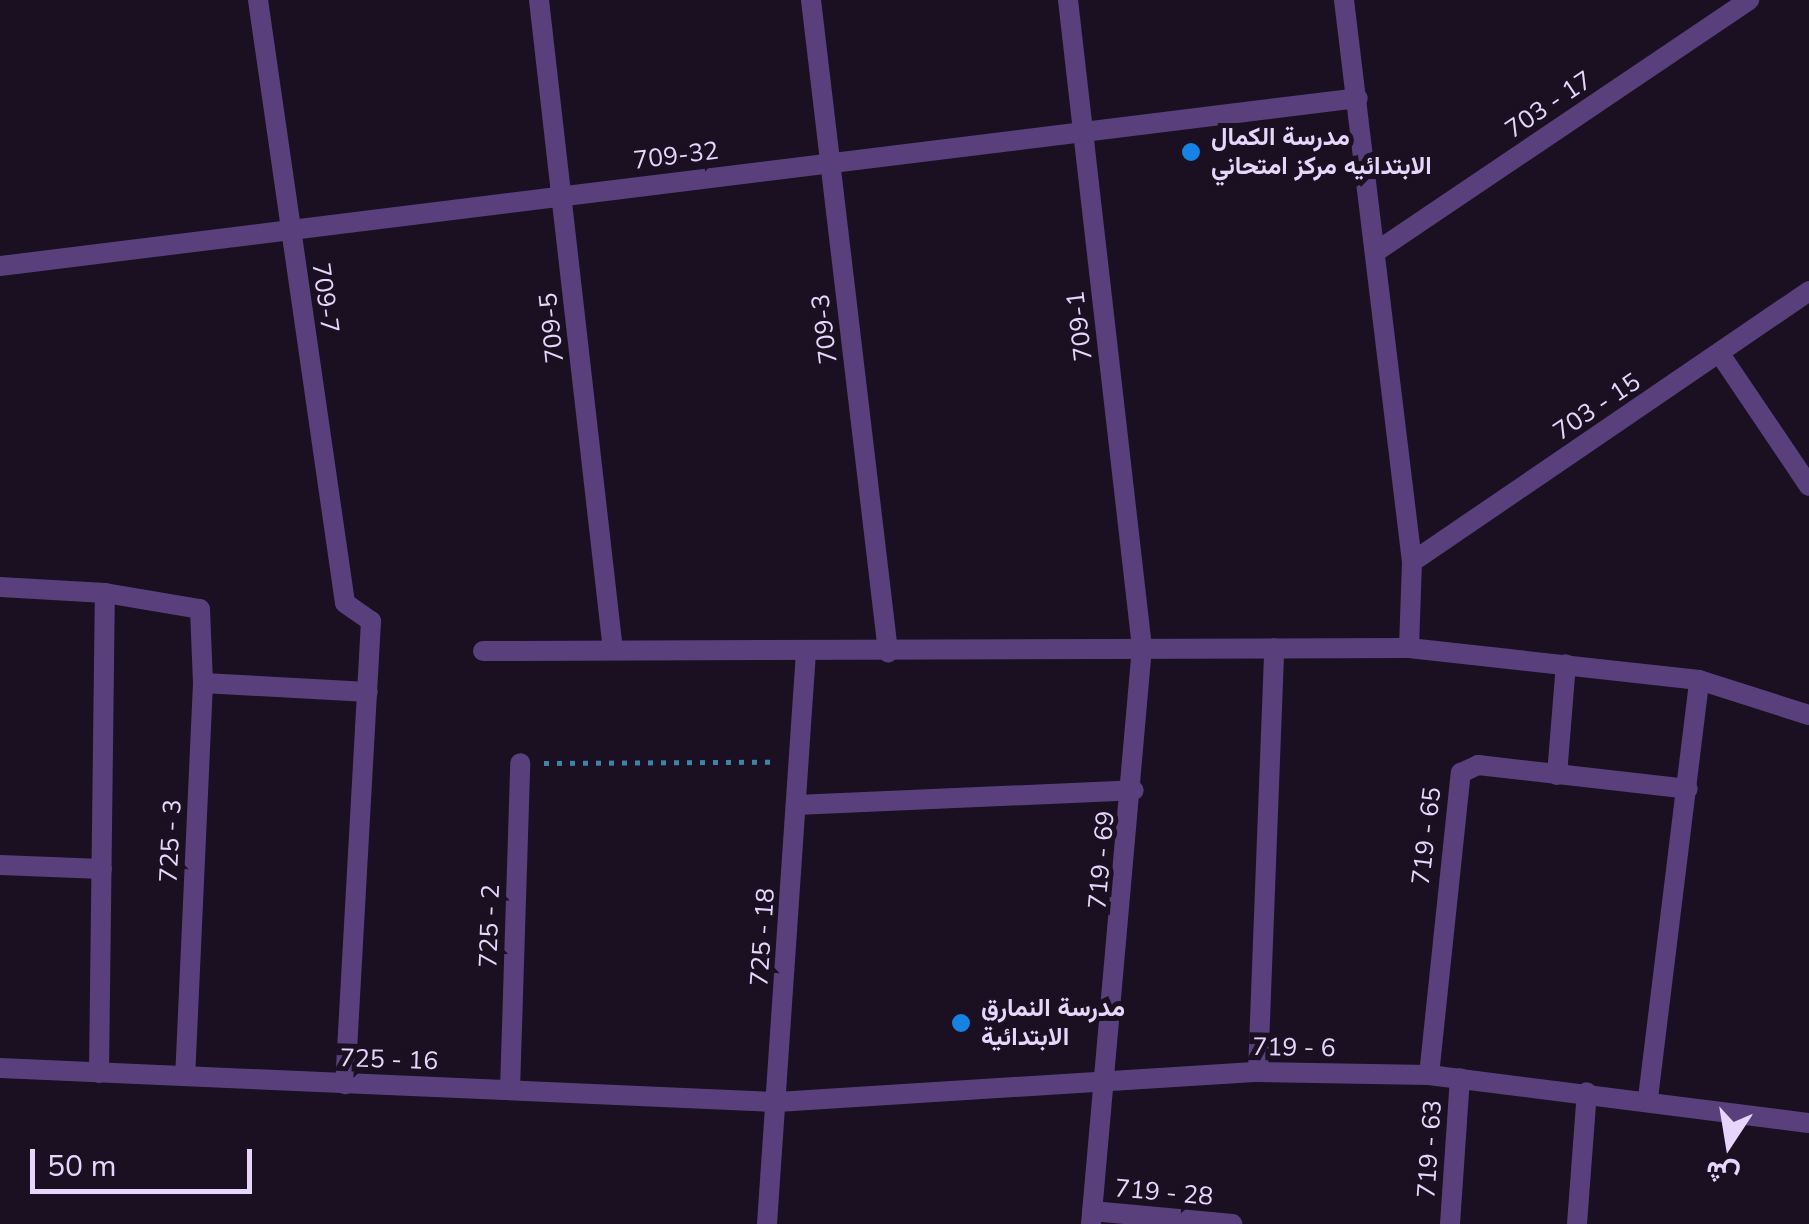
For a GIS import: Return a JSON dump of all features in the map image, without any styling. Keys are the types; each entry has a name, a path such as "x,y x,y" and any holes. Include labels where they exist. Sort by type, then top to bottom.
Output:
{"street":[{"name":"709-7","path":"258,0 345,603 371,621 368,692"},
{"name":"709-5","path":"539,0 614,650"},
{"name":"709-3","path":"811,0 888,652"},
{"name":"709-1","path":"1068,0 1142,647"},
{"path":"1344,0 1412,562 1409,648"},
{"name":"703 - 17","path":"1377,251 1749,0"},
{"name":"709-32","path":"0,266 1358,98"},
{"name":"703 - 15","path":"1412,562 1809,291"},
{"path":"1720,354 1809,486"},
{"path":"0,587 105,592 99,1072"},
{"name":"725 - 3","path":"105,592 200,609 203,683 185,1075"},
{"name":"719 - 69","path":"1092,1218 1134,790 1142,647"},
{"path":"1258,1072 1274,648"},
{"path":"483,651 1409,648 1699,680 1809,715"},
{"name":"725 - 18","path":"766,1224 806,652"},
{"path":"1556,775 1566,664"},
{"path":"1648,1098 1699,680"},
{"path":"203,683 368,692 345,1084"},
{"name":"725 - 2","path":"510,1090 520,763"},
{"name":"719 - 65","path":"1429,1075 1461,773 1478,765 1688,789"},
{"path":"796,805 1134,790"},
{"path":"0,866 102,870"},
{"name":"725 - 16","path":"0,1068 777,1102"},
{"name":"719 - 6","path":"777,1102 1107,1078 1258,1072 1429,1075 1648,1098 1809,1124"},
{"name":"719 - 63","path":"1450,1224 1460,1078"},
{"path":"1577,1224 1587,1092"},
{"name":"719 - 28","path":"1092,1218 1232,1224"}],"path":[{"path":"520,763 801,762"}],"place":[{"name":"مدرسة الكمال الابتدائيه مركز امتحاني","path":"1191,152"},
{"name":"مدرسة النمارق الابتدائية","path":"961,1023"}]}
